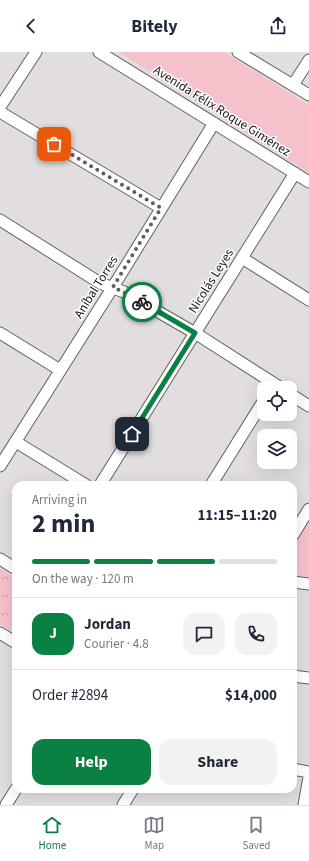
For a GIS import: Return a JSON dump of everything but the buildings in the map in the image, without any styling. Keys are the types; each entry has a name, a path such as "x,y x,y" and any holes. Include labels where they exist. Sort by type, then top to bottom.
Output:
{"street":[{"path":"0,108 36,52"},
{"name":"Avenida Félix Roque Giménez","path":"99,52 309,182"},
{"path":"238,52 309,95"},
{"path":"293,86 309,60"},
{"path":"0,112 161,208"},
{"name":"Aníbal Torres","path":"0,466 4,451 16,442 214,123"},
{"name":"Nicolás Leyes","path":"102,481 295,173"},
{"path":"0,220 100,283 124,292 195,333 268,381"},
{"path":"242,258 309,300"},
{"path":"0,333 60,370"},
{"path":"297,398 309,406"},
{"path":"213,481 257,411"},
{"path":"16,442 79,481"},
{"path":"297,529 309,509"},
{"path":"0,559 12,566"},
{"path":"297,582 309,584"},
{"path":"1,635 12,641"},
{"path":"297,676 309,678"},
{"path":"297,770 309,772"},
{"path":"304,805 309,778"},
{"path":"6,805 14,793"},
{"path":"123,805 130,793"}],"green space":[{"path":"119,52 224,52 309,105 309,173"},
{"path":"309,520 309,577 297,576 297,539"},
{"path":"0,569 12,576 12,632 0,624"}],"way so far":[{"path":"54,144 161,208 113,287 142,302"}],"route":[{"path":"132,434 195,333 142,302"}]}
